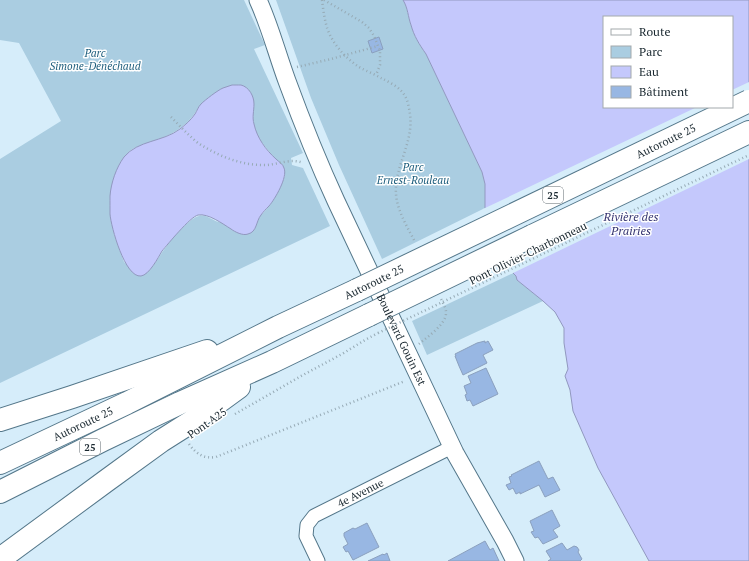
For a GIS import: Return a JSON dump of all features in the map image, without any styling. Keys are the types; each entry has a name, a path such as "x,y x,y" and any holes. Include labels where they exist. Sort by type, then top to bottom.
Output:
{"highway":[{"name":"Autoroute 25","path":"0,463 127,403 278,327 749,101"},
{"name":"Autoroute 25","path":"0,492 180,403 272,362 374,324 749,132"},
{"path":"0,420 278,327"},
{"path":"0,559 272,362"}],"street":[{"name":"Boulevard Gouin Est","path":"258,0 300,117 321,168 452,447 515,561"},
{"name":"4e Avenue","path":"318,561 306,536 307,525 314,516 452,447"}],"path":[{"path":"323,0 362,22 369,28 378,46 380,58 380,65 376,75"},
{"path":"323,0 326,25 335,43 345,55 360,67 393,84 405,95 409,107 409,138 398,174 396,195 399,209 417,247"},
{"path":"296,67 378,46"},
{"path":"171,117 197,142 220,156 241,162 266,165 291,161"},
{"name":"Pont Olivier-Charbonneau","path":"374,324 749,155"},
{"path":"419,344 439,326 445,318 446,311 439,294"},
{"name":"Pont A25","path":"230,416 365,340 374,324"},
{"name":"Pont A25","path":"194,440 188,443 196,453 206,458 216,458 408,380"}],"green space":[{"name":"Parc Simone-Dénéchaud","path":"0,0 244,0 265,45 254,49 303,153 291,158 292,165 303,168 330,226 0,383 0,159 61,121 19,43 0,40","holes":["198,108 253,120 259,139 276,160 285,175 278,191 263,214 226,222 216,221 202,215 196,217 189,222 168,244 151,268 140,276 124,262 114,234 119,165 127,153 133,149 161,139 182,127 188,122"]},
{"name":"Parc Ernest-Rouleau","path":"276,0 403,0 415,36 426,54 482,172 485,184 485,208 382,259 339,165 311,98"},
{"path":"513,273 517,280 543,301 427,355 412,321"}],"water":[{"name":"Rivière des Prairies","path":"403,0 749,0 749,561 649,561 598,468 573,411 570,390 565,376 568,369 564,343 564,328 555,312 517,280 513,273 485,208 485,184 482,172 426,54 415,36"},
{"path":"232,85 244,86 252,95 254,101 253,119 255,129 265,148 282,164 285,172 283,182 272,203 259,217 255,229 251,233 239,233 211,217 198,215 190,220 174,237 162,251 147,273 141,276 135,274 124,261 116,240 110,214 110,196 114,176 119,166 124,157 130,151 136,147 180,129 192,118 205,100 221,89"}],"pier":[{"path":"749,82 749,159 511,274 483,209 695,108 733,108 733,90"}],"building":[{"path":"379,37 383,49 372,53 368,41"},
{"path":"485,341 485,343 488,341 493,350 483,355 487,363 463,375 455,354 477,343"},
{"path":"486,368 498,394 473,406 470,400 467,401 465,395 467,394 464,386 471,383 468,376"},
{"path":"539,461 548,479 553,477 560,490 545,497 539,485 520,494 520,492 516,494 513,488 509,490 506,485 511,483 509,477 512,476 511,475"},
{"path":"552,510 560,526 553,530 558,537 543,544 538,537 535,538 531,532 534,531 530,521"},
{"path":"367,523 379,547 353,560 348,551 346,552 343,547 348,544 344,533"},
{"path":"485,541 490,550 493,548 499,561 448,561"},
{"path":"562,543 567,550 574,546 577,547 582,559 580,561 548,561 551,559 546,551"},
{"path":"387,553 390,561 368,561 383,554 384,555"}]}
